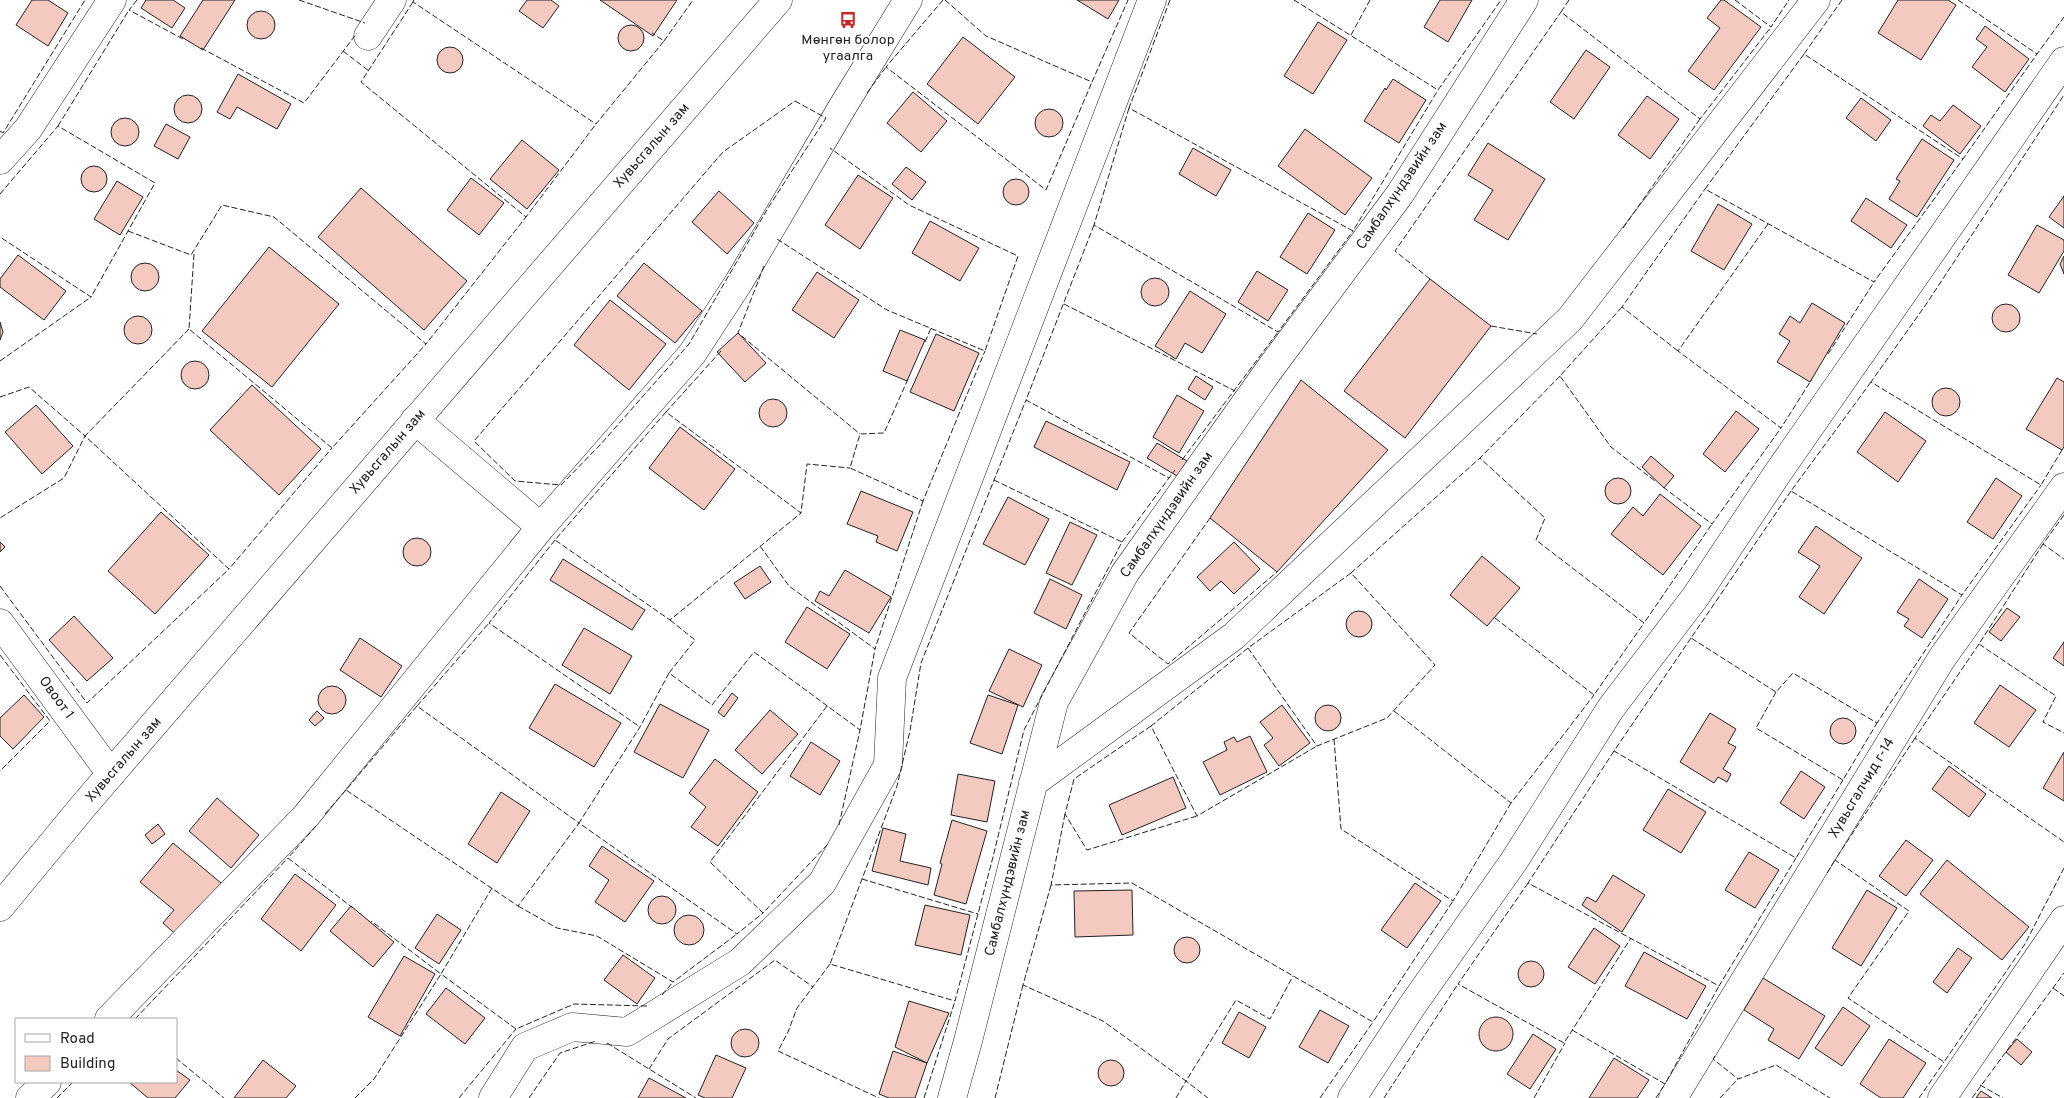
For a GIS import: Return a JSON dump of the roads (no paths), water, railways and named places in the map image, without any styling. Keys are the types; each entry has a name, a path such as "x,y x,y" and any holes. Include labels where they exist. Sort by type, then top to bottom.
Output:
{"street":[{"path":"0,160 28,129 112,0"},
{"path":"368,36 392,0"},
{"name":"Хувьсгалын зам","path":"0,907 111,774 778,0"},
{"path":"110,1018 306,816 541,527 692,354 739,282 908,0"},
{"path":"492,1098 525,1048 572,1027 627,1032 740,962 822,883 888,765 892,678 1152,0"},
{"name":"Самбалхүндэвийн зам","path":"952,1098 968,1042 1054,702 1125,573 1269,370 1400,194 1524,0"},
{"path":"1033,783 1234,636 1570,319 1816,0"},
{"path":"1352,1098 1412,1006 1514,861 1611,708 1696,596 1777,474 2064,61"},
{"path":"415,420 541,527"},
{"name":"Хувьсгалчид г-14","path":"1673,1098 1942,658 2064,487"},
{"name":"Овоот 1","path":"0,623 111,774"},
{"path":"1942,1098 2064,920"},
{"path":"30,1098 46,1083"}],"place":[{"name":"Мөнгөн болор угаалга","path":"848,20"}]}
